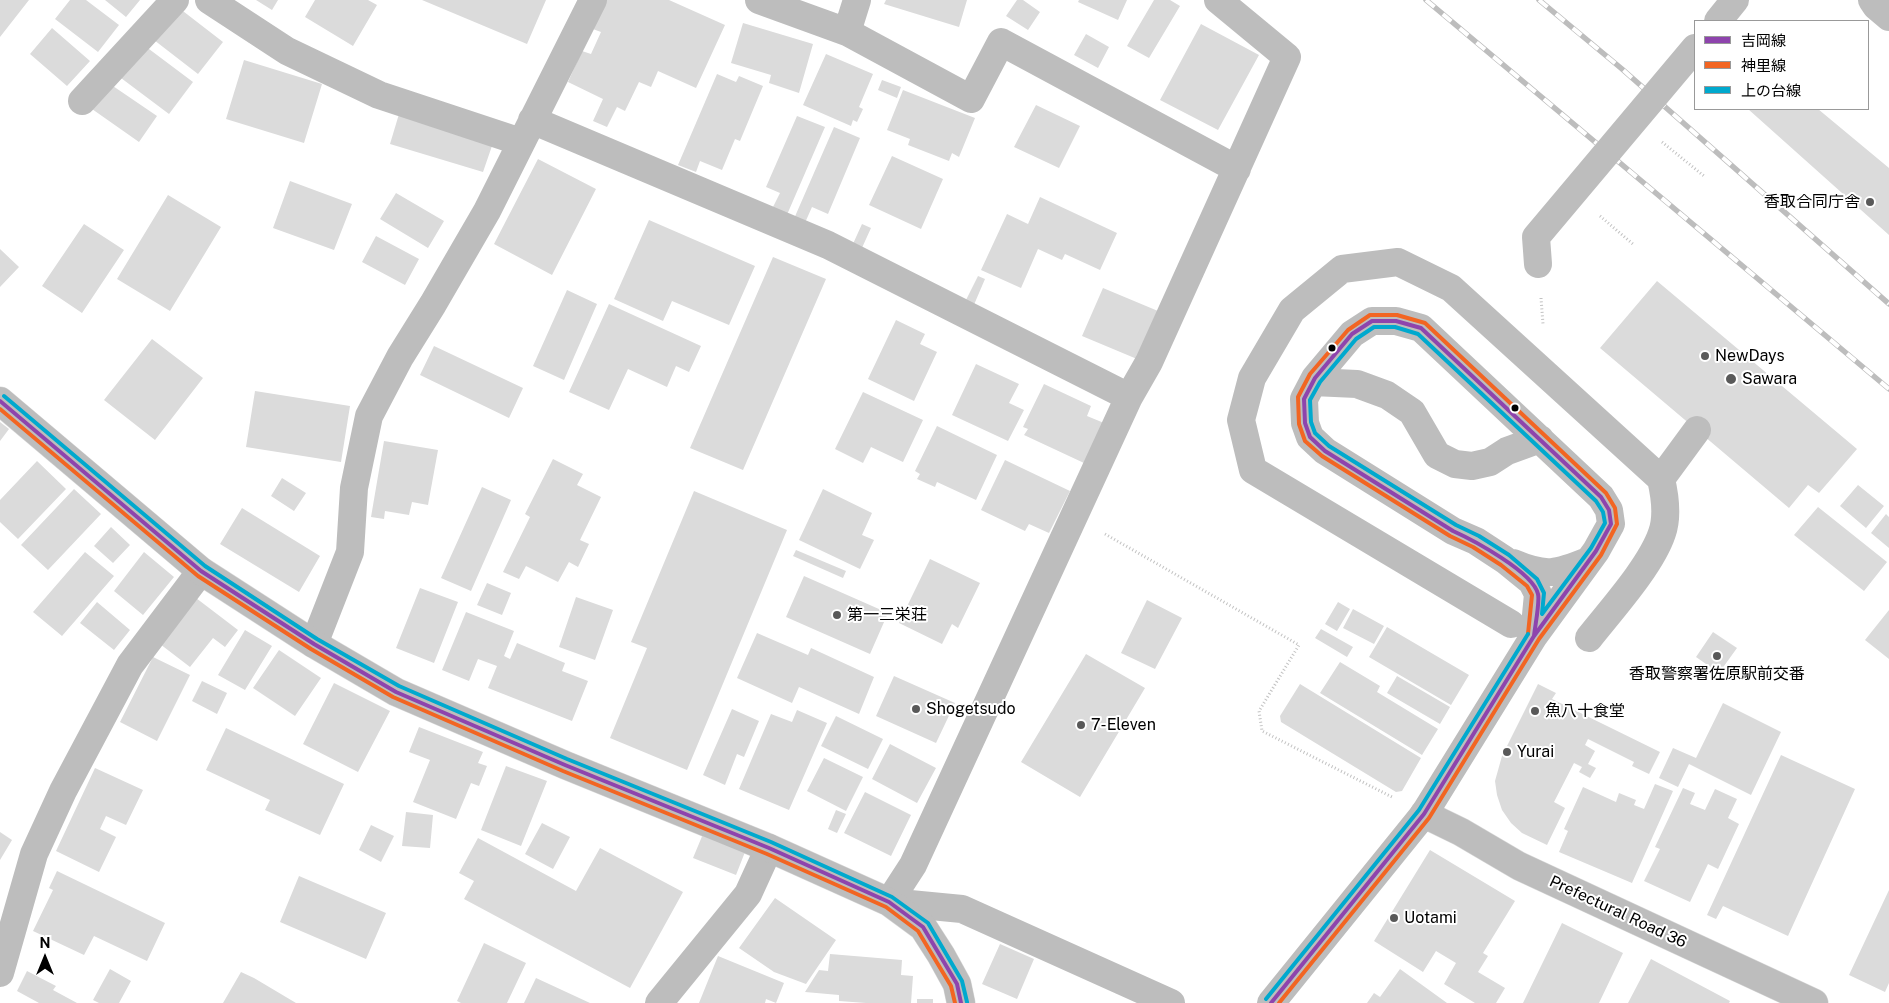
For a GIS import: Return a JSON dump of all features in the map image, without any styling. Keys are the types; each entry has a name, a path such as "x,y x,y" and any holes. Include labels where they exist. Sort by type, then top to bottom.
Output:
{"street":[{"path":"82,101 175,0"},
{"path":"209,0 287,50 379,94 527,131 828,245 1129,397"},
{"path":"314,644 350,552 354,488 369,416 400,357 487,211 593,0"},
{"path":"759,0 847,32 971,99 1001,42 1236,169"},
{"path":"847,32 857,0"},
{"path":"889,902 912,864 1129,397 1150,362 1287,57 1218,0"},
{"path":"1719,20 1736,0"},
{"path":"1872,0 1889,17"},
{"path":"1538,264 1536,238 1694,49"},
{"path":"1522,630 1253,470 1241,420 1252,378 1292,310 1342,269 1398,262 1451,288 1541,359 1661,479 1666,502 1662,532 1651,556 1589,638"},
{"path":"1271,1003 1424,814 1522,630 1538,594 1532,582 1505,560 1476,541 1452,531 1325,451 1310,436 1305,423 1304,399 1312,382 1352,334 1372,321 1396,321 1420,328 1601,497 1609,510 1611,524 1588,561 1522,630"},
{"path":"1312,382 1357,384 1387,394 1412,412 1436,455 1455,464 1472,466 1490,462 1507,451 1540,439"},
{"path":"0,401 201,571 314,644 396,692 565,765 769,848 889,902 923,927 957,984 962,1003"},
{"path":"1661,479 1697,430"},
{"path":"1505,560 1528,570 1548,573 1561,572 1588,561"},
{"path":"0,973 34,854 63,791 130,665 201,571"},
{"name":"Prefectural Road 36","path":"1424,814 1461,832 1519,866 1814,1003"},
{"path":"659,1003 748,894 769,848"},
{"path":"889,902 962,908 1171,1003"}],"path":[{"path":"1661,141 1704,176"},
{"path":"1598,216 1634,245"},
{"path":"1538,264 1541,359"},
{"path":"1074,516 1299,645 1258,711 1262,731 1424,814"}],"building":[{"path":"0,0 29,0 0,37"},
{"path":"70,0 86,0 119,25 98,52 55,19"},
{"path":"105,0 140,0 126,17"},
{"path":"256,0 278,0 272,10"},
{"path":"315,0 368,0 377,5 353,46 305,17"},
{"path":"422,0 546,0 527,44"},
{"path":"603,0 669,0 725,25 696,88 658,71 651,87 639,82 625,111 617,107 607,127 593,121 603,99 568,82 582,51 591,54 601,32 590,28"},
{"path":"886,0 967,0 959,27 884,4"},
{"path":"1017,0 1023,0 1040,12 1028,30 1006,16"},
{"path":"1079,0 1127,0 1118,20 1078,2"},
{"path":"1154,0 1170,0 1180,6 1149,58 1127,46"},
{"path":"179,8 223,42 198,74 154,40"},
{"path":"743,23 813,44 799,93 769,83 771,75 731,63"},
{"path":"1201,24 1259,55 1218,130 1160,100"},
{"path":"52,28 90,61 67,86 30,54"},
{"path":"1086,34 1109,47 1098,68 1074,55"},
{"path":"145,46 193,82 169,114 121,78"},
{"path":"826,54 873,74 859,107 863,109 857,122 853,120 851,126 803,105"},
{"path":"244,60 322,84 304,143 226,119"},
{"path":"717,74 736,82 739,76 763,86 740,141 735,139 722,170 700,161 696,172 678,165"},
{"path":"882,80 901,87 897,98 878,90"},
{"path":"110,84 157,116 139,142 92,109"},
{"path":"903,90 975,118 959,157 952,153 949,161 908,145 910,139 887,130"},
{"path":"1036,105 1080,126 1059,168 1014,147"},
{"name":"香取合同庁舎","path":"1749,110 1819,110 1889,168 1889,235"},
{"path":"399,114 493,143 483,172 390,144"},
{"path":"797,116 825,127 786,217 771,211 780,193 766,187"},
{"path":"834,127 860,138 828,214 812,207 804,225 793,221"},
{"path":"892,156 943,179 921,229 869,205"},
{"path":"538,159 596,189 552,275 494,244"},
{"path":"290,181 352,204 334,250 273,228"},
{"path":"396,193 444,221 428,248 380,219"},
{"path":"168,195 221,227 170,311 117,279"},
{"path":"1040,197 1117,233 1100,270 1065,254 1062,260 1038,249 1021,288 981,270 1007,214 1028,224"},
{"path":"649,220 755,266 729,325 672,301 663,321 614,299"},
{"path":"84,224 124,250 82,313 42,286"},
{"path":"862,224 871,228 861,250 852,246"},
{"path":"376,236 419,259 405,285 362,262"},
{"path":"0,249 19,267 0,287"},
{"path":"773,257 826,279 743,470 690,448"},
{"path":"978,276 985,279 973,307 965,302"},
{"path":"1657,281 1857,449 1819,493 1808,485 1789,508 1600,348"},
{"path":"1103,288 1158,311 1137,359 1082,336"},
{"path":"567,290 597,304 564,380 533,366"},
{"path":"609,304 701,346 689,372 676,366 667,387 628,369 609,410 569,392"},
{"path":"896,320 925,334 920,344 937,352 914,401 868,379"},
{"path":"152,339 203,378 155,440 104,400"},
{"path":"434,346 523,388 509,418 420,375"},
{"path":"976,364 1019,384 1009,403 1024,410 1008,441 952,415"},
{"path":"1044,384 1091,406 1087,416 1104,423 1084,463 1024,435 1028,429 1023,427"},
{"path":"255,391 350,406 341,462 246,447"},
{"path":"863,392 923,420 903,462 871,447 863,463 835,449"},
{"path":"0,422 9,429 0,441"},
{"path":"937,426 997,455 976,500 937,482 935,487 917,479 920,474 915,471"},
{"path":"384,441 438,450 428,505 412,502 409,515 385,511 384,519 371,517"},
{"path":"553,459 583,474 577,485 601,497 580,540 589,544 578,567 569,562 558,582 526,566 519,579 503,572 530,517 525,514"},
{"path":"1005,460 1070,491 1049,533 1029,524 1025,531 981,510"},
{"path":"37,461 66,489 18,539 0,522 0,500"},
{"path":"282,478 306,493 294,511 271,496"},
{"path":"1858,485 1884,506 1866,528 1840,506"},
{"path":"482,487 511,500 471,591 441,578"},
{"path":"74,489 101,514 48,570 21,545"},
{"path":"823,489 872,513 862,535 874,540 860,569 799,540"},
{"path":"694,491 787,530 687,770 610,738 647,648 631,642"},
{"path":"1818,507 1887,562 1864,591 1794,535"},
{"path":"242,508 320,556 299,592 220,544"},
{"path":"1886,514 1889,517 1889,548 1871,533"},
{"path":"111,527 130,545 113,563 94,546"},
{"path":"796,550 846,571 843,578 793,556"},
{"path":"85,552 114,576 62,636 33,612"},
{"path":"144,552 174,577 143,615 114,591"},
{"path":"930,559 980,583 958,628 952,624 942,644 899,623"},
{"name":"第一三栄荘","path":"804,576 888,613 870,654 786,617"},
{"path":"487,583 511,593 502,615 477,605"},
{"path":"420,588 458,602 434,663 396,648"},
{"path":"576,597 613,610 595,660 559,647"},
{"path":"196,598 238,630 225,647 213,638 190,667 160,644"},
{"path":"1147,600 1182,618 1155,669 1121,653"},
{"path":"97,602 130,630 114,650 80,623"},
{"path":"1338,602 1350,609 1337,631 1325,624"},
{"path":"1353,609 1384,626 1374,644 1343,628"},
{"path":"1889,610 1889,659 1865,640"},
{"path":"466,612 514,631 504,656 510,659 517,643 565,663 562,671 588,681 572,721 488,688 497,666 478,659 469,681 442,670"},
{"path":"1387,627 1469,675 1451,705 1369,657"},
{"path":"1321,629 1353,647 1347,657 1315,638"},
{"path":"245,630 272,646 245,690 218,675"},
{"path":"1713,632 1737,648 1719,673 1696,657"},
{"path":"757,633 808,655 811,648 874,677 859,714 799,687 792,703 737,678"},
{"path":"279,650 321,678 295,716 253,688"},
{"path":"1086,654 1145,688 1080,797 1021,762"},
{"path":"153,657 190,675 157,741 120,722"},
{"path":"1340,662 1380,686 1377,692 1438,729 1422,755 1320,693"},
{"path":"894,676 955,703 936,743 876,716"},
{"path":"1397,676 1450,707 1440,724 1387,693"},
{"path":"202,681 227,693 217,714 192,701"},
{"path":"334,683 390,711 358,772 303,744"},
{"path":"1300,684 1421,758 1402,791 1396,792 1281,722 1280,716"},
{"path":"1538,684 1556,693 1552,699 1660,752 1649,774 1632,766 1634,762 1588,739 1585,745 1595,751 1588,764 1596,768 1590,778 1579,772 1582,767 1574,763 1554,802 1565,808 1547,845 1522,833 1511,823 1502,810 1495,781 1502,756"},
{"path":"1723,703 1781,732 1751,795 1689,764 1678,787 1659,778 1673,748 1696,758"},
{"path":"732,709 759,721 744,757 737,754 725,785 703,775"},
{"path":"797,710 827,723 789,810 739,789 771,714 792,722"},
{"path":"836,716 883,739 868,769 821,746"},
{"path":"419,727 483,752 478,763 487,766 479,786 471,783 456,819 413,802 430,760 409,752"},
{"path":"226,728 344,784 320,835 265,810 270,800 206,770"},
{"path":"890,744 936,768 917,803 872,779"},
{"path":"1781,755 1855,789 1788,936 1723,906 1716,919 1707,915"},
{"path":"824,758 863,777 846,811 807,791"},
{"path":"506,766 547,781 521,846 481,830"},
{"path":"95,768 143,790 126,825 106,816 100,829 116,837 99,872 56,851"},
{"path":"1655,784 1673,791 1632,883 1559,852 1568,831 1564,829 1583,787 1616,802 1619,793 1636,800 1634,805 1644,809"},
{"path":"1683,788 1695,793 1690,804 1705,810 1715,789 1737,799 1728,818 1739,824 1718,869 1708,864 1690,902 1644,881 1660,849 1655,847"},
{"path":"865,792 911,815 891,856 844,833"},
{"path":"836,810 846,814 837,833 828,829"},
{"path":"406,812 433,815 430,848 402,846"},
{"path":"542,823 570,837 553,869 525,854"},
{"path":"371,825 394,836 381,862 359,850"},
{"path":"0,832 12,840 0,860"},
{"path":"703,834 745,852 736,875 693,858"},
{"path":"478,838 576,891 600,848 683,892 630,988 464,899 474,881 459,873"},
{"path":"1430,850 1515,901 1483,953 1488,956 1478,972 1505,988 1496,1003 1475,1003 1444,984 1456,963 1436,951 1423,972 1374,941"},
{"path":"57,871 165,923 147,961 94,936 84,955 33,931 53,890 49,888"},
{"path":"299,876 386,913 366,959 280,922"},
{"path":"1889,890 1889,983 1885,992 1849,975"},
{"path":"775,898 836,940 806,984 774,972 739,948"},
{"path":"1562,923 1623,953 1599,1003 1523,1003"},
{"path":"484,943 526,963 507,1003 461,1003 457,1001"},
{"path":"1000,944 1034,959 1017,999 982,984"},
{"path":"830,954 902,960 901,975 913,976 911,1003 839,1001 839,995 805,992 819,970 828,971"},
{"path":"718,956 784,983 776,1003 766,999 765,1003 699,1003"},
{"path":"1651,959 1730,1001 1729,1003 1628,1003"},
{"path":"110,969 131,981 119,1003 99,1003 93,1000"},
{"path":"1400,969 1447,1003 1367,1003 1374,993 1380,997"},
{"path":"27,971 56,986 53,990 77,1003 39,1003 17,991"},
{"path":"241,972 254,978 296,1003 223,1003"},
{"path":"536,978 590,1003 524,1003"},
{"path":"917,999 933,999 933,1003 917,1003"}],"railway":[{"path":"1426,0 1889,389"},
{"path":"1539,0 1622,69 1889,304"}],"transit line":[{"name":"神里線","path":"1279,1003 1429,818 1539,639 1601,555 1617,524 1615,508 1606,493 1425,323 1397,315 1370,315 1348,330 1310,374 1298,397 1299,424 1305,441 1322,456 1450,536 1473,547 1501,565 1527,586 1532,595 1528,634"},
{"name":"吉岡線","path":"1372,321 1396,321 1421,328 1601,497 1609,510 1611,524 1596,551 1534,636 1538,594 1534,585 1525,576 1501,558 1453,531 1325,451 1310,437 1305,423 1304,399 1315,378 1352,334 1372,321"},
{"name":"上の台線","path":"1374,327 1395,327 1418,334 1596,501 1603,512 1605,523 1591,548 1542,614 1544,593 1537,579 1509,555 1479,536 1456,525 1329,446 1315,433 1311,422 1310,400 1320,382 1356,339 1374,327"},
{"name":"上の台線","path":"4,396 205,566 317,639 399,686 567,759 771,842 892,897 928,923 962,981 967,1002"},
{"name":"吉岡線","path":"0,401 201,571 314,644 396,692 565,765 769,848 889,902 923,927 957,984 961,1003"},
{"name":"神里線","path":"0,409 198,576 311,649 393,697 563,771 767,854 886,907 918,931 951,986 955,1003"},
{"name":"上の台線","path":"1266,999 1419,810 1528,634"},
{"name":"吉岡線","path":"1271,1003 1424,814 1534,636"}],"place":[{"name":"香取合同庁舎","path":"1870,202"},
{"name":"NewDays","path":"1705,356"},
{"name":"Sawara","path":"1731,379"},
{"name":"第一三栄荘","path":"837,615"},
{"name":"香取警察署佐原駅前交番","path":"1717,656"},
{"name":"Shogetsudo","path":"916,709"},
{"name":"魚八十食堂","path":"1535,711"},
{"name":"7-Eleven","path":"1081,725"},
{"name":"Yurai","path":"1507,752"},
{"name":"Uotami","path":"1394,918"}]}
